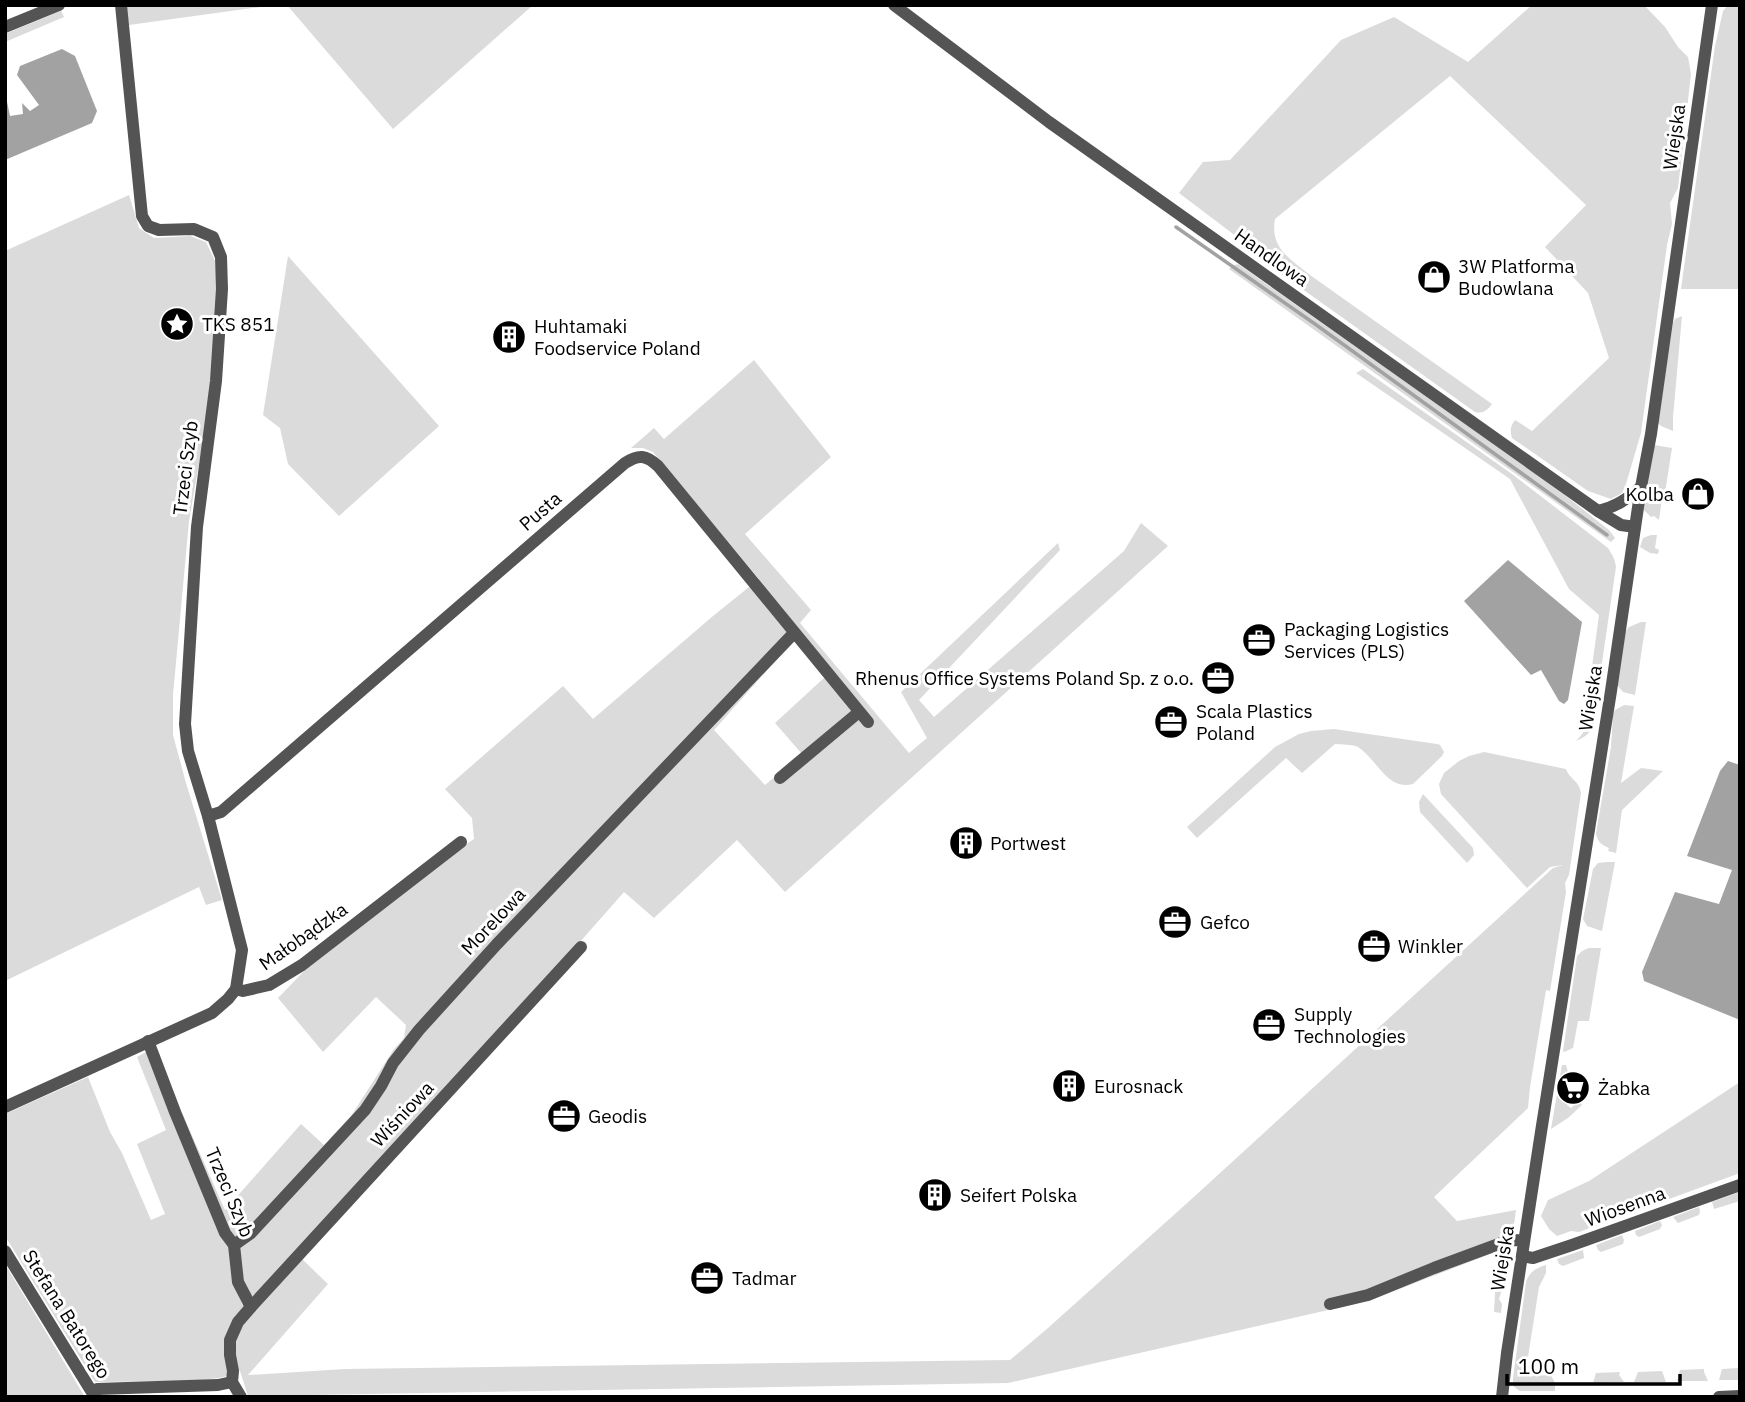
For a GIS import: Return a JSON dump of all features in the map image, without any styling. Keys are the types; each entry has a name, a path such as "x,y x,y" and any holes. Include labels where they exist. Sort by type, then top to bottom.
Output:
{"street":[{"path":"5,27 59,5"},
{"name":"Trzeci Szyb","path":"121,5 142,216 148,226 159,230 194,229 213,237 221,257 222,289 216,381 197,527 185,724 188,751 242,950 236,989"},
{"name":"Handlowa","path":"894,5 1049,122 1598,511 1621,525 1635,527"},
{"name":"Wiejska","path":"1502,1397 1524,1241 1653,422 1713,7"},
{"name":"Pusta","path":"208,817 221,812 625,463 639,456 647,457 658,466 864,717 780,778"},
{"path":"1598,511 1624,502 1641,487"},
{"name":"Morelowa","path":"234,1245 251,1233 365,1110 393,1063 419,1030 497,944 794,633"},
{"name":"Małobądzka","path":"236,989 269,985 302,965 461,842"},
{"name":"Wiśniowa","path":"251,1307 581,947"},
{"path":"5,1107 212,1013 236,989"},
{"name":"Trzeci Szyb","path":"148,1041 225,1233 234,1245 238,1282 251,1307"},
{"name":"Wiosenna","path":"1522,1256 1533,1258 1740,1185"},
{"path":"1330,1304 1368,1295 1507,1241 1524,1241"},
{"name":"Stefana Batorego","path":"5,1251 94,1394"},
{"path":"241,1397 232,1381 230,1340 238,1322 251,1307"},
{"path":"94,1394 97,1389 218,1385 232,1381"},
{"path":"1719,1397 1740,1396"}],"shaded area":[{"path":"126,5 275,5 129,25"},
{"path":"287,5 533,5 393,129"},
{"path":"1532,5 1644,5 1688,57 1691,74 1678,188 1670,203 1672,224 1641,433 1622,493 1611,499 1588,491 1512,438 1511,433 1515,420 1532,431 1609,358 1588,293 1545,247 1586,205 1450,76 1275,219 1274,229 1278,245 1295,263 1492,404 1485,411 1475,412 1249,251 1245,243 1179,193 1203,162 1230,160 1341,40 1394,17 1468,62"},
{"path":"1728,5 1740,5 1740,289 1681,289 1715,46 1723,11"},
{"path":"61,11 64,17 5,42 5,34"},
{"path":"62,49 75,56 97,111 92,123 5,160 5,92 10,116 23,114 22,103 30,111 39,105 17,75 20,66"},
{"path":"129,195 139,228 154,238 190,236 206,242 215,261 217,343 189,521 173,695 173,735 222,900 206,905 199,887 5,981 5,251"},
{"path":"288,256 439,426 339,516 288,464 280,428 263,415"},
{"path":"1238,264 1552,485 1609,530 1615,538 1611,542 1229,269"},
{"path":"1682,316 1673,431 1658,423 1673,323"},
{"path":"754,360 831,457 745,534 811,610 800,623 909,753 927,738 901,692 1058,543 1060,550 919,700 934,717 1124,551 1141,523 1168,546 785,892 737,840 654,918 624,892 301,1258 328,1284 248,1375 345,1369 1010,1360 1196,1195 1553,868 1563,865 1550,867 1527,888 1441,794 1439,784 1444,773 1459,761 1484,752 1566,769 1581,793 1550,991 1546,990 1528,1108 1434,1197 1457,1221 1516,1210 1511,1246 1368,1301 1008,1383 248,1396 240,1371 230,1365 227,1376 219,1378 192,1381 95,1382 5,1236 5,1114 88,1077 151,1220 165,1214 137,1144 166,1130 137,1057 155,1047 225,1210 301,1124 324,1145 351,1116 404,1038 406,1025 376,997 323,1052 278,998 307,968 448,856 474,839 472,818 445,789 563,686 593,719 759,579 653,452 643,448 631,448 654,428 664,439","holes":["795,639 825,677 775,723 802,754 765,785 714,730"]},
{"path":"1363,369 1512,474 1611,552 1616,567 1593,724 1589,733 1582,738 1576,741 1583,733 1599,615 1569,589 1510,479 1356,373"},
{"path":"1654,445 1672,448 1659,520 1651,517 1643,506"},
{"path":"1657,535 1655,548 1659,550 1658,554 1640,547 1643,538"},
{"path":"1508,560 1582,622 1568,700 1564,704 1559,701 1541,670 1531,675 1464,601"},
{"path":"1646,622 1635,695 1623,692 1617,685 1625,632 1629,627"},
{"path":"1624,705 1634,706 1621,783 1641,768 1663,771 1622,810 1616,853 1608,851 1609,848 1600,842 1596,833 1611,747 1613,715 1615,710"},
{"path":"1334,729 1437,744 1444,752 1413,784 1404,785 1389,779 1365,752 1353,745 1335,744 1302,773 1286,758 1197,838 1187,827 1275,747 1299,734"},
{"path":"1728,761 1740,765 1740,1020 1644,981 1642,972 1675,892 1719,904 1732,870 1687,856 1720,771"},
{"path":"1423,794 1473,848 1474,855 1467,863 1420,812 1419,802"},
{"path":"1615,862 1602,931 1587,926 1583,919 1593,869 1598,863"},
{"path":"1589,948 1601,948 1589,1021 1578,1021 1573,1048 1564,1052 1577,956"},
{"path":"1562,1065 1566,1065 1568,1072 1563,1080 1569,1088 1567,1105 1571,1108 1579,1101 1582,1105 1551,1129"},
{"path":"1740,1082 1740,1173 1579,1232 1571,1231 1557,1236 1549,1229 1541,1216 1548,1200 1589,1181"},
{"path":"1740,1192 1740,1201 1714,1209 1712,1202"},
{"path":"1699,1207 1699,1215 1678,1223 1673,1217"},
{"path":"1660,1221 1660,1229 1639,1237 1636,1235 1635,1231"},
{"path":"1622,1235 1623,1244 1601,1252 1598,1250 1596,1245"},
{"path":"1583,1250 1584,1258 1563,1266 1559,1264 1557,1259"},
{"path":"5,1264 85,1397 5,1397"},
{"path":"1546,1265 1546,1273 1539,1287 1526,1370 1532,1376 1551,1375 1555,1391 1520,1391 1513,1386 1513,1378 1526,1282 1533,1271"},
{"path":"1507,1274 1499,1299 1502,1304 1501,1313 1494,1312 1496,1277"},
{"path":"1740,1368 1740,1380 1719,1380 1722,1369"},
{"path":"1704,1369 1708,1381 1677,1381 1680,1370"},
{"path":"1662,1371 1666,1382 1634,1382 1638,1372"},
{"path":"1620,1372 1624,1382 1593,1383 1596,1373"}],"waterway":[{"path":"1176,227 1607,535"}],"place":[{"name":"3W Platforma Budowlana","path":"1434,277"},
{"name":"TKS 851","path":"177,324"},
{"name":"Huhtamaki Foodservice Poland","path":"509,337"},
{"name":"Kolba","path":"1698,494"},
{"name":"Packaging Logistics Services (PLS)","path":"1259,640"},
{"name":"Rhenus Office Systems Poland Sp. z o.o.","path":"1218,678"},
{"name":"Scala Plastics Poland","path":"1171,722"},
{"name":"Portwest","path":"966,843"},
{"name":"Gefco","path":"1175,922"},
{"name":"Winkler","path":"1374,946"},
{"name":"Supply Technologies","path":"1269,1025"},
{"name":"Eurosnack","path":"1069,1086"},
{"name":"Żabka","path":"1573,1088"},
{"name":"Geodis","path":"564,1116"},
{"name":"Seifert Polska","path":"935,1195"},
{"name":"Tadmar","path":"707,1278"}]}
